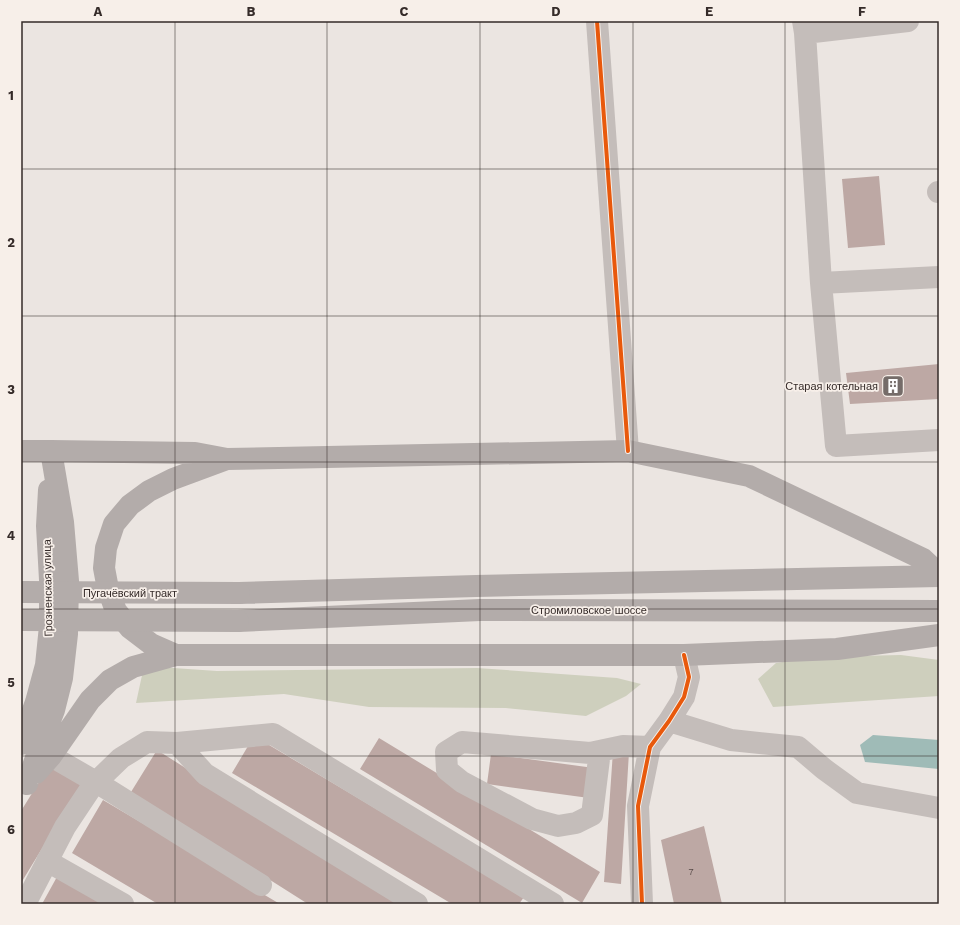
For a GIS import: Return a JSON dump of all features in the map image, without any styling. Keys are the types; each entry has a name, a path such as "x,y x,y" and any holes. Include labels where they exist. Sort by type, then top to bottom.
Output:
{"main road":[{"path":"21,451 195,453 227,459 628,451 749,476 923,559 939,575"},
{"path":"24,789 54,710 62,678 67,634 68,581 63,522 51,451"},
{"name":"Грозненская улица","path":"21,744 36,702 46,665 50,626 47,526 51,451"},
{"path":"176,655 151,644 130,628 116,611 108,589 104,568 106,548 114,524 130,505 143,495 173,479 227,459"},
{"name":"Пугачёвский тракт","path":"21,592 238,593 939,575"},
{"name":"Стромиловское шоссе","path":"21,620 238,621 480,610 939,611"},
{"path":"24,789 51,756 90,700 110,680 133,667 176,655 684,655 837,649 939,635"}],"street":[{"path":"597,21 628,451"},
{"path":"908,21 804,27 821,283 836,446 939,440"},
{"path":"821,283 939,277"},
{"path":"642,904 638,806 650,747 684,697 689,677 684,655"},
{"path":"669,721 731,740 798,747 857,793 939,808"},
{"path":"25,904 65,827 93,785 121,758 147,742 176,743 273,734 553,904"},
{"path":"600,751 592,815 576,823 558,826 532,819 462,782 447,770 446,752 462,742 590,753 623,746 650,747"},
{"path":"176,743 206,774 418,904"},
{"path":"51,756 96,782 261,885"},
{"path":"47,861 123,904"}],"green space":[{"path":"901,655 939,660 939,696 773,707 758,679 776,663 815,657"},
{"path":"144,666 217,671 477,668 617,678 641,684 626,696 586,716 506,708 369,707 284,694 136,703"}],"water":[{"path":"873,735 939,740 939,769 865,762 860,745"}],"building":[{"path":"879,176 885,245 848,248 842,179"},
{"name":"Старая котельная","path":"939,364 939,399 850,404 846,373"},
{"path":"254,736 524,897 519,904 452,904 232,773"},
{"path":"379,738 600,872 582,903 360,769"},
{"path":"157,750 401,904 308,904 131,792"},
{"path":"613,751 629,752 621,884 604,882"},
{"path":"491,754 594,768 589,798 487,784"},
{"path":"54,758 85,778 21,883 21,811"},
{"path":"103,800 280,904 158,904 72,853"},
{"path":"704,826 722,904 674,904 661,840"},
{"path":"58,875 108,904 42,904"}],"cycle path":[{"path":"597,21 628,451"},
{"path":"642,904 638,806 650,747 684,697 689,677 684,655"}],"place":[{"name":"Старая котельная","path":"893,386"}]}
